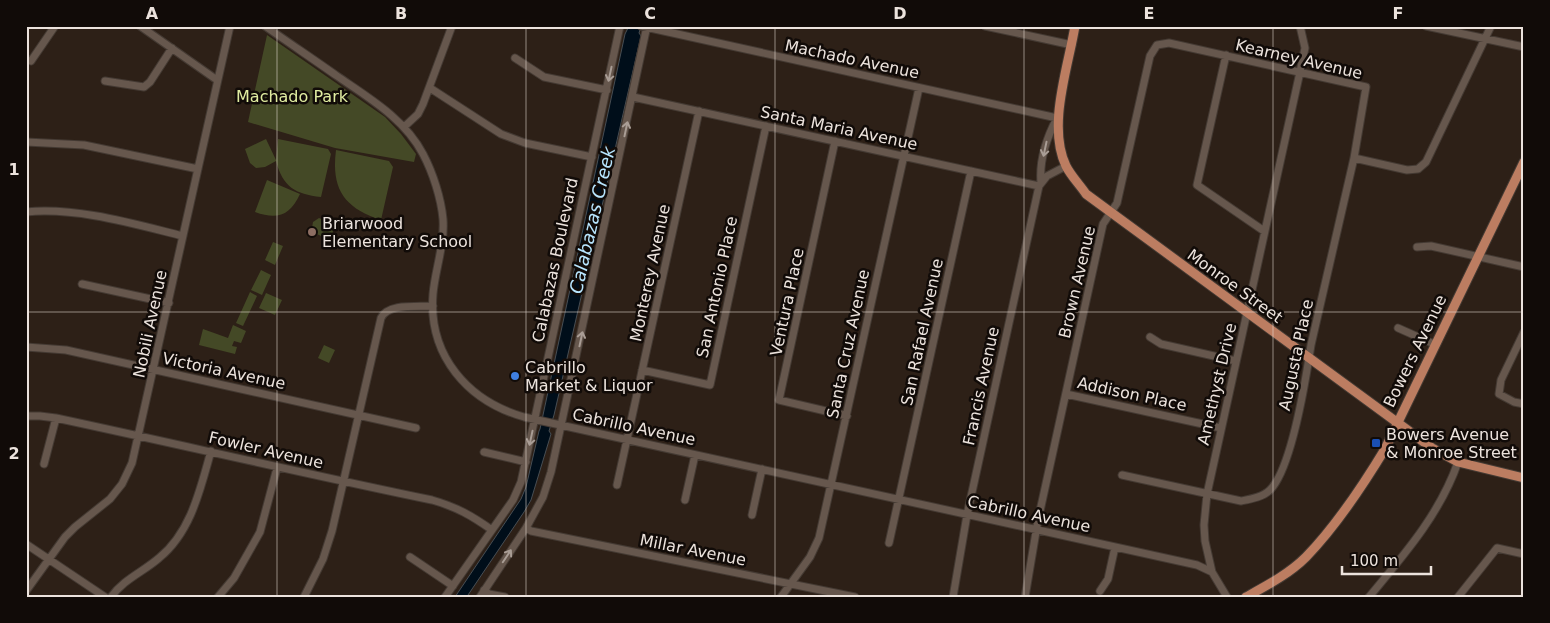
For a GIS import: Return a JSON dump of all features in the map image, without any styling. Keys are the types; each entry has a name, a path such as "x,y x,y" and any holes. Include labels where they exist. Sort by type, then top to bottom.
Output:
{"main road":[{"name":"Monroe Street","path":"1076,26 1057,118 1060,145 1066,166 1086,194 1432,448 1458,462 1524,478"},
{"name":"Bowers Avenue","path":"1246,597 1271,584 1305,558 1352,501 1367,479 1384,449 1524,162"}],"street":[{"path":"31,61 55,26"},
{"path":"140,26 218,80"},
{"name":"Nobili Avenue","path":"26,591 48,559 75,527 110,499 122,484 132,463 230,26"},
{"name":"Cabrillo Avenue","path":"265,26 382,107 404,127 423,154 436,186 443,219 433,306 435,329 450,367 473,392 488,402 510,413 543,421 1197,565 1212,572"},
{"path":"404,127 419,111 430,88 452,26"},
{"name":"Calabazas Boulevard","path":"445,597 513,500 520,482 526,462 620,26"},
{"path":"985,26 1072,45"},
{"name":"Amethyst Drive","path":"1212,572 1204,541 1207,494 1305,48 1300,26"},
{"path":"1354,158 1407,170 1418,169 1426,162 1491,26"},
{"path":"482,594 526,528 543,497 562,425 633,97 644,27"},
{"name":"Machado Avenue","path":"644,27 1057,118"},
{"path":"1431,27 1524,47"},
{"name":"Kearney Avenue","path":"1157,45 1169,43 1366,87 1354,158"},
{"name":"Brown Avenue","path":"1025,597 1036,530 1103,224 1116,203 1150,56 1157,45"},
{"path":"105,81 144,87 150,82 172,48"},
{"path":"1226,55 1198,185 1264,231"},
{"path":"515,58 544,77 607,90"},
{"path":"430,88 501,134 524,143 592,157"},
{"name":"Santa Cruz Avenue","path":"782,597 816,547 832,484 919,88"},
{"name":"Santa Maria Avenue","path":"633,97 971,171 1040,184"},
{"name":"Monterey Avenue","path":"617,485 699,111"},
{"name":"Francis Avenue","path":"953,597 967,515 1040,184 1040,172 1048,134 1057,118"},
{"name":"San Antonio Place","path":"642,370 710,385 766,126"},
{"name":"Ventura Place","path":"835,141 779,400 847,416"},
{"path":"26,142 84,145 198,169"},
{"name":"Augusta Place","path":"1122,475 1242,501 1270,490 1284,470 1297,419 1354,158"},
{"path":"1040,184 1055,171 1066,166"},
{"name":"San Rafael Avenue","path":"889,544 971,171"},
{"path":"26,212 56,211 84,214 183,236"},
{"path":"1416,247 1431,246 1524,267"},
{"path":"82,284 169,303"},
{"path":"304,597 323,559 332,531 382,315 391,308 433,306"},
{"path":"1398,328 1434,344"},
{"path":"1524,332 1502,380 1499,394 1514,402 1524,404"},
{"path":"1150,337 1161,344 1236,361"},
{"name":"Victoria Avenue","path":"26,347 66,350 416,428"},
{"name":"Addison Place","path":"1066,394 1221,428"},
{"name":"Fowler Avenue","path":"26,416 56,418 451,505 468,513 492,530"},
{"path":"44,464 56,418"},
{"path":"111,597 117,588 128,578 148,567 166,552 181,534 195,506 211,451"},
{"path":"484,452 526,462"},
{"path":"685,500 695,454"},
{"path":"1369,597 1413,543 1439,506 1458,462"},
{"path":"218,597 234,578 260,532 277,468"},
{"path":"752,515 762,469"},
{"name":"Millar Avenue","path":"526,528 531,532 855,597"},
{"path":"26,544 105,597"},
{"path":"1100,591 1108,579 1115,548"},
{"path":"1458,597 1497,548 1524,554"},
{"path":"410,557 452,586"},
{"path":"1212,572 1227,597"},
{"path":"482,594 505,597"}],"green space":[{"name":"Machado Park","path":"267,35 385,117 416,154 414,162 335,148 248,122"},
{"path":"266,139 276,160 278,139 328,149 331,154 321,197 304,194 291,188 282,177 276,161 265,167 256,168 250,163 245,149"},
{"path":"336,150 389,161 393,167 381,220 358,209 349,203 343,195 338,186 336,176"},
{"path":"267,180 300,194 292,207 282,214 270,216 255,212"},
{"path":"319,218 336,225 329,240 317,234 312,228 313,222"},
{"path":"273,242 283,246 275,265 265,260"},
{"path":"261,270 271,275 262,295 251,290"},
{"path":"250,292 257,296 243,326 236,323"},
{"path":"266,293 282,300 275,315 259,308"},
{"path":"233,325 246,331 241,343 234,341 232,346 237,347 235,354 199,345 203,329 228,338"},
{"path":"324,345 335,350 329,363 318,358"}],"water":[{"name":"Calabazas Creek","path":"629,26 641,26 639,33 641,36 549,431 551,434 531,500 467,597 455,597 521,499 526,487 625,34"}],"place":[{"name":"Briarwood Elementary School","path":"312,232"},
{"name":"Cabrillo Market & Liquor","path":"515,376"},
{"name":"Bowers Avenue & Monroe Street","path":"1376,443"}]}
